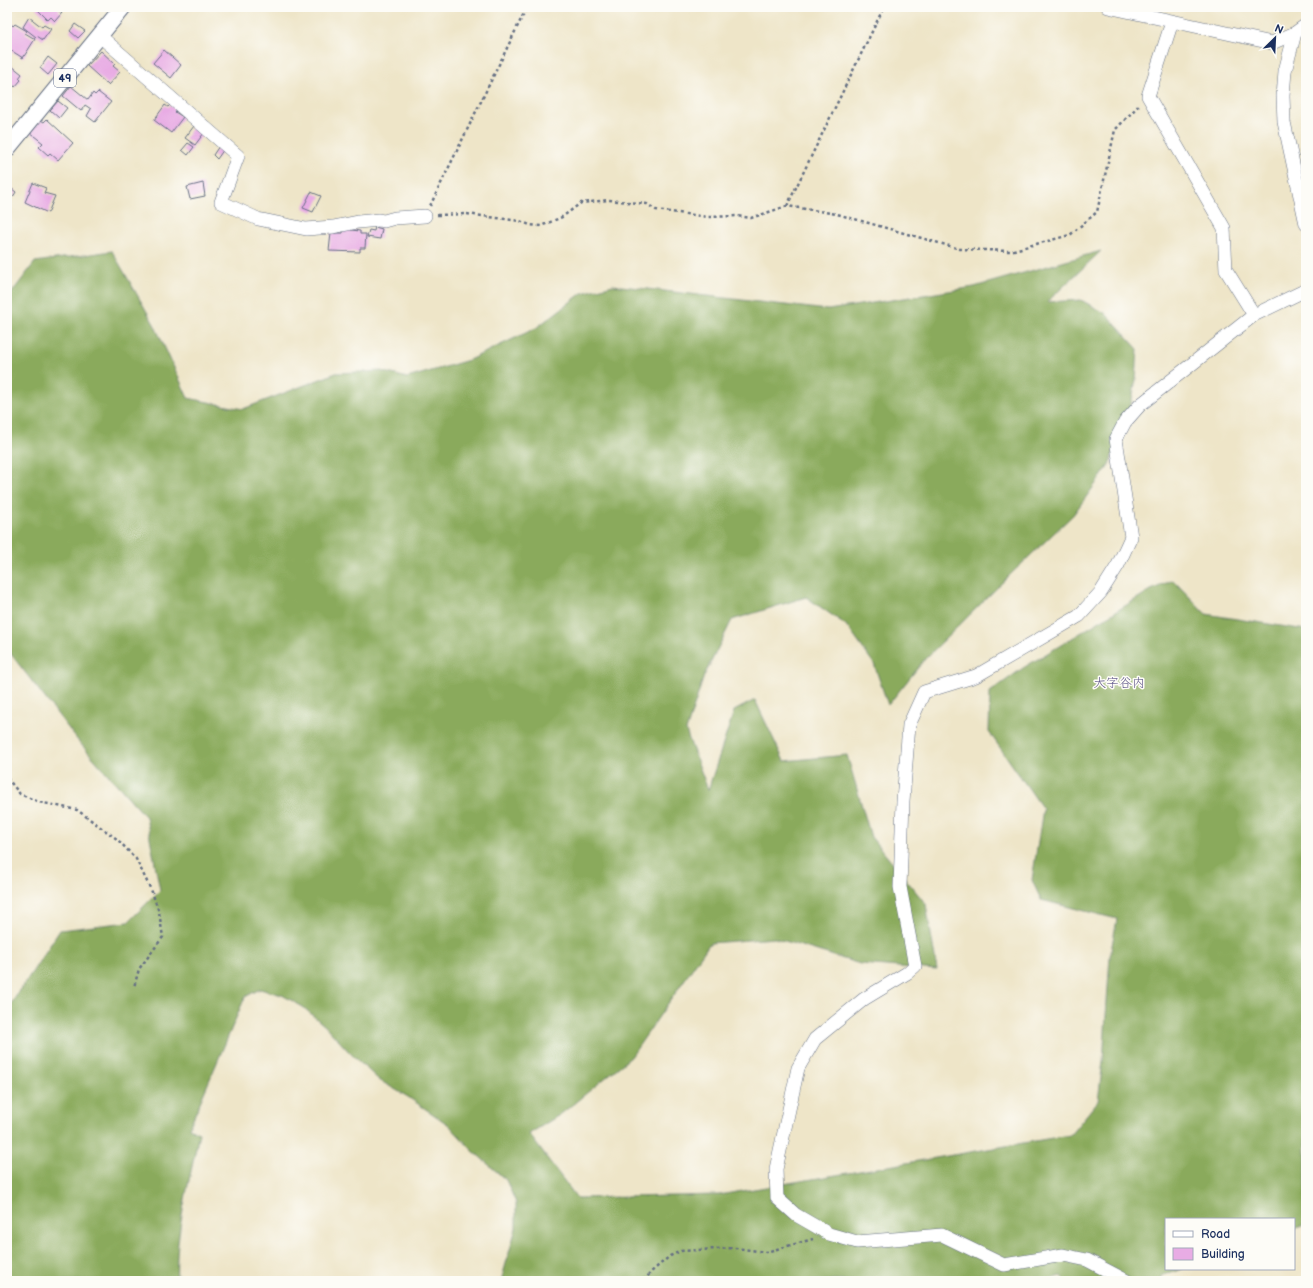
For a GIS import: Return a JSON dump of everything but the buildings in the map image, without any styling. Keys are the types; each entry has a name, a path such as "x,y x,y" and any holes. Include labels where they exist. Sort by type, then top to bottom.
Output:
{"main road":[{"name":"49","path":"7,149 123,7"}],"street":[{"path":"1108,7 1272,43 1295,33 1306,25"},
{"path":"1172,22 1148,96 1224,228 1226,270 1254,315"},
{"path":"1295,33 1285,71 1283,96 1284,122 1306,224"},
{"path":"100,36 238,156 221,202 258,219 306,229 333,227 358,222 384,221 395,218 425,216"},
{"path":"1127,1281 1087,1260 1063,1255 1004,1265 942,1235 857,1242 829,1234 796,1215 777,1198 776,1169 798,1068 815,1038 864,999 915,966 900,887 903,801 909,725 924,692 976,676 1079,616 1101,592 1118,565 1131,537 1116,439 1125,422 1140,405 1254,315 1306,290"}],"path":[{"path":"527,7 425,216 467,214 520,221 530,225 541,226 562,217 581,203 609,200 647,204 656,210 708,217 736,216 751,218 787,206 837,214 960,248 1010,251 1070,235 1097,212 1115,130 1148,96"},
{"path":"787,206 884,7"},
{"path":"7,778 20,794 39,802 77,810 118,839 136,859 152,892 159,912 163,937 139,969 134,986"},
{"path":"644,1281 650,1272 680,1250 735,1248 766,1252 829,1234"}],"green space":[{"path":"112,251 154,324 188,398 243,409 336,373 381,371 407,378 469,360 536,328 582,293 613,285 828,310 974,287 1101,251 1047,302 1081,300 1105,313 1138,349 1136,380 1129,413 1108,467 1073,515 925,659 888,705 874,664 846,625 806,597 732,620 704,676 686,731 708,790 734,711 755,700 784,761 847,755 871,837 926,904 937,970 860,964 775,938 710,943 631,1057 561,1114 529,1134 577,1198 719,1195 1070,1135 1098,1101 1103,1061 1110,956 1117,919 1041,900 1032,880 1043,809 989,732 990,692 1023,668 1151,590 1173,580 1206,614 1306,630 1306,1225 1295,1229 1295,1218 1165,1218 1165,1270 1179,1270 1161,1276 1162,1281 1066,1281 1062,1276 1044,1281 501,1281 516,1228 516,1203 506,1180 472,1150 449,1125 408,1097 379,1080 354,1057 325,1026 303,1007 282,995 260,989 245,997 189,1128 199,1133 180,1226 177,1281 7,1281 7,1010 60,930 128,922 160,890 146,817 79,742 7,649 7,299 35,262"}],"district":[{"name":"大字谷内","path":"1119,683"}]}
